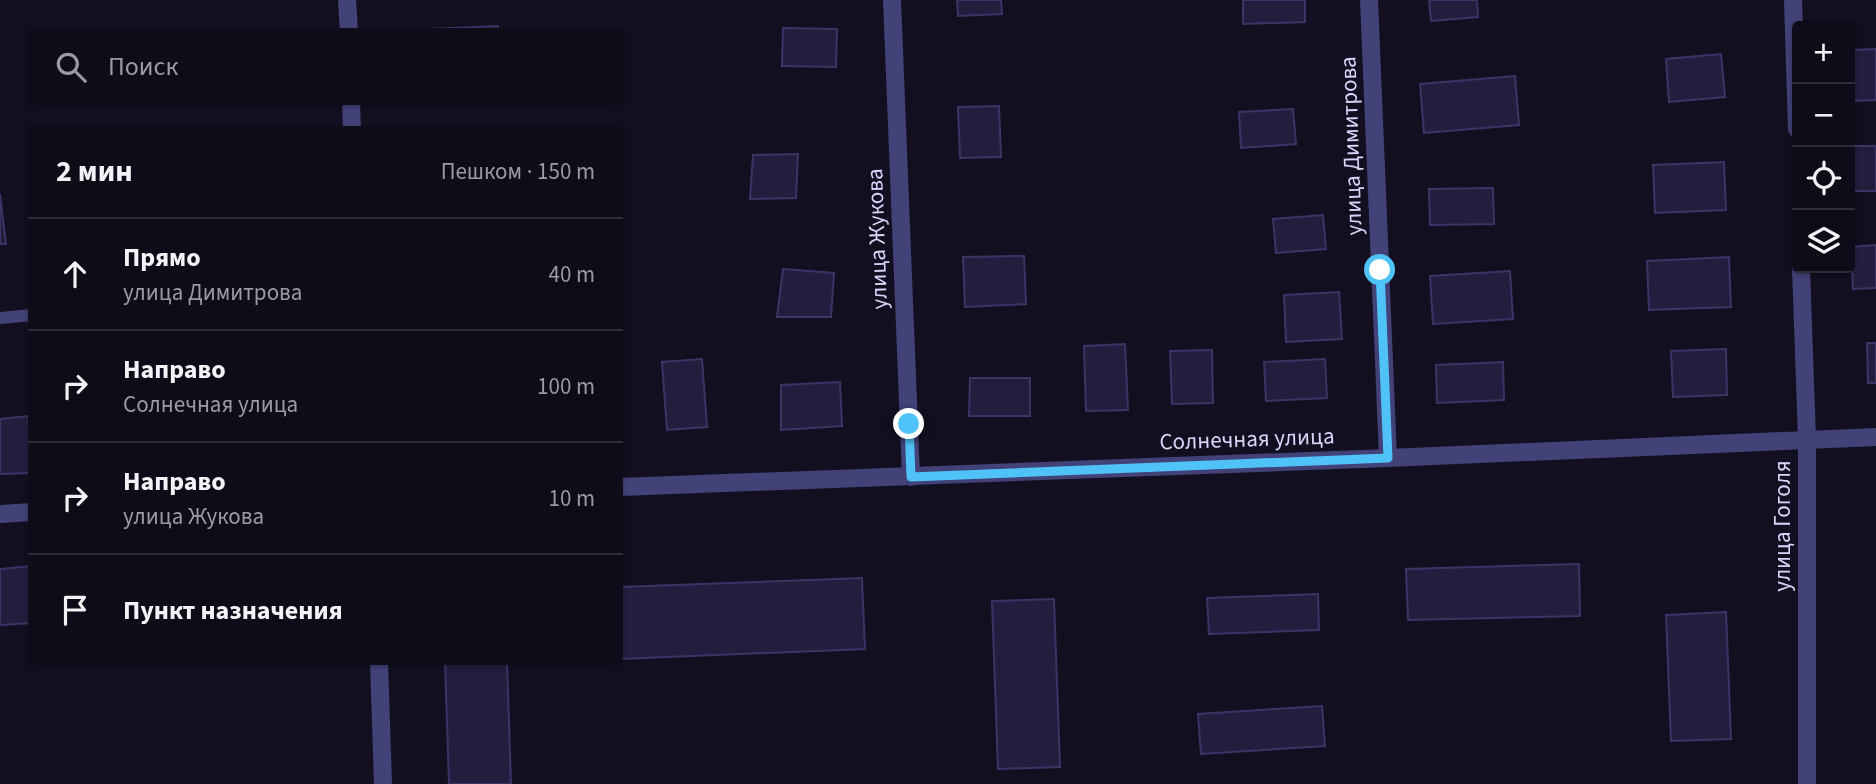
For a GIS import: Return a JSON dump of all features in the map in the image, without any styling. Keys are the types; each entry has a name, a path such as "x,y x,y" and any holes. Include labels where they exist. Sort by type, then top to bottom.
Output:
{"street":[{"path":"347,0 349,28"},
{"name":"улица Жукова","path":"892,0 911,477"},
{"name":"улица Димитрова","path":"1369,0 1388,458"},
{"path":"1793,0 1796,84"},
{"path":"351,105 352,126"},
{"name":"улица Гоголя","path":"1801,273 1807,439 1807,784"},
{"name":"Солнечная улица","path":"623,487 1876,437"},
{"path":"0,514 28,512"},
{"path":"379,665 383,784"}],"lane":[{"path":"0,318 28,315"}],"building":[{"path":"957,0 1001,0 1002,14 958,16"},
{"path":"1243,0 1305,0 1305,22 1243,24"},
{"path":"1429,0 1477,0 1478,17 1431,21"},
{"path":"498,26 498,28 452,28"},
{"path":"783,28 837,29 836,67 782,66"},
{"path":"1876,49 1876,100 1855,101 1855,50"},
{"path":"1721,54 1725,97 1669,102 1666,59"},
{"path":"1515,76 1519,125 1424,133 1420,84"},
{"path":"999,106 1001,157 960,158 958,107"},
{"path":"1293,109 1296,144 1241,148 1239,112"},
{"path":"1855,146 1876,146 1876,191 1855,191"},
{"path":"798,154 796,198 750,199 753,155"},
{"path":"1724,162 1726,210 1655,213 1653,165"},
{"path":"1493,188 1494,224 1430,225 1429,189"},
{"path":"0,194 6,244 0,244"},
{"path":"1323,215 1326,249 1276,253 1273,219"},
{"path":"1876,245 1876,288 1853,289 1855,247"},
{"path":"1024,256 1026,304 965,307 963,257"},
{"path":"1729,257 1731,307 1649,310 1647,261"},
{"path":"783,269 834,273 831,317 777,317"},
{"path":"1510,271 1513,319 1433,324 1430,276"},
{"path":"1339,292 1342,339 1286,342 1284,295"},
{"path":"1867,343 1876,343 1876,383 1868,383"},
{"path":"1125,344 1128,410 1086,411 1084,346"},
{"path":"1726,349 1727,395 1673,397 1671,351"},
{"path":"1212,350 1213,403 1172,404 1170,351"},
{"path":"702,359 707,427 667,430 662,362"},
{"path":"1325,359 1327,398 1266,401 1264,362"},
{"path":"1503,362 1504,400 1437,403 1436,365"},
{"path":"970,378 1030,378 1030,416 969,416"},
{"path":"840,382 842,426 781,430 781,385"},
{"path":"28,416 28,473 0,474 0,419"},
{"path":"1579,564 1580,616 1408,620 1406,569"},
{"path":"28,566 28,623 0,625 0,569"},
{"path":"862,578 865,649 623,659 623,587"},
{"path":"1318,594 1319,630 1209,634 1207,598"},
{"path":"1054,599 1060,767 998,769 992,601"},
{"path":"1726,612 1731,739 1671,741 1666,615"},
{"path":"445,665 507,665 511,784 449,784"},
{"path":"1322,706 1325,746 1201,754 1198,714"}],"route":[{"path":"909,424 911,477 1388,458 1380,270"}]}
